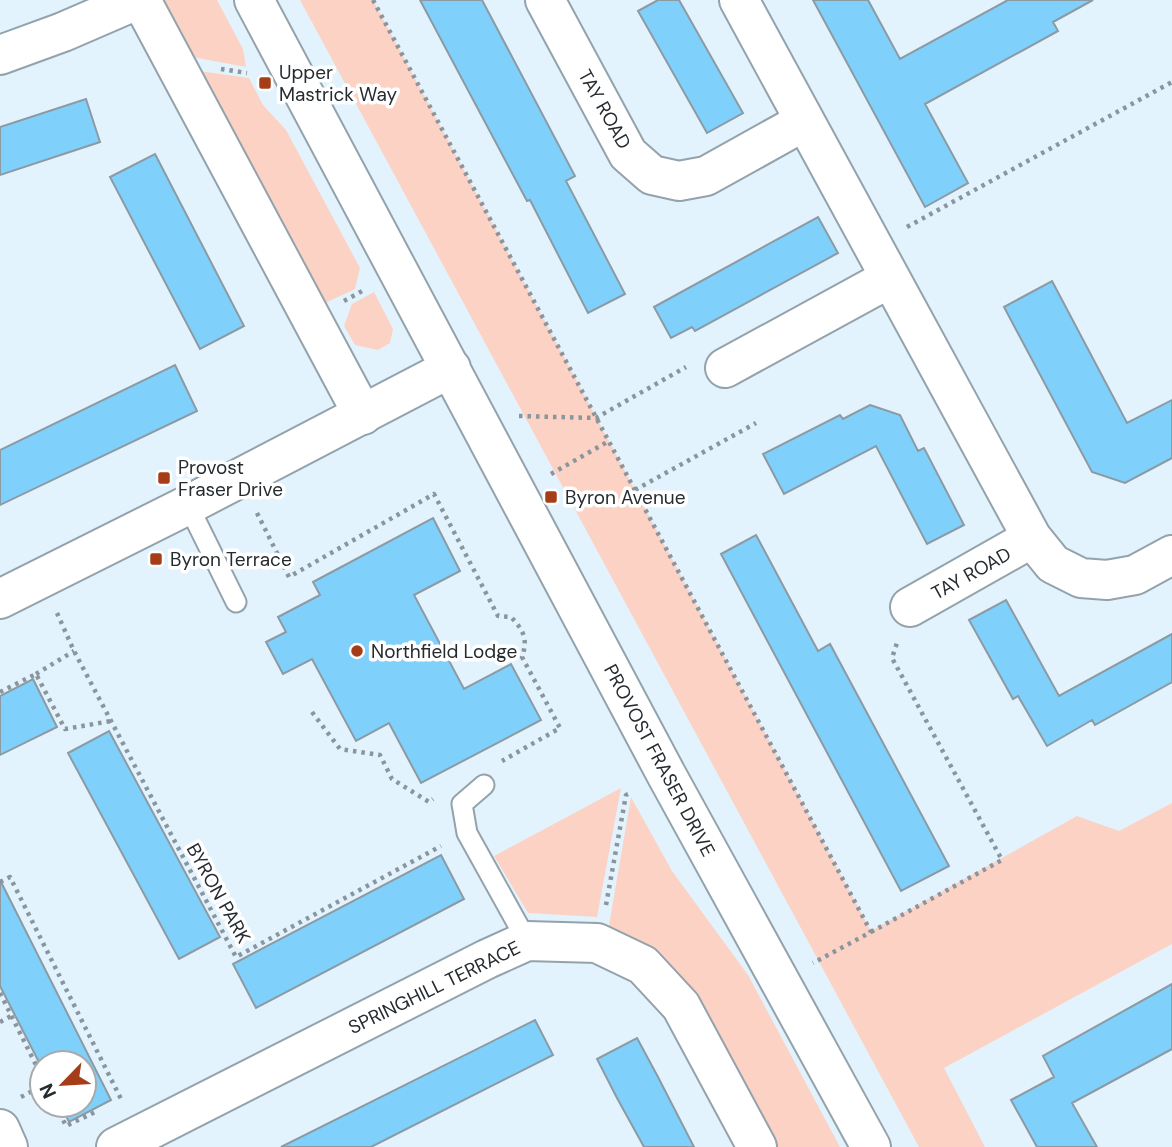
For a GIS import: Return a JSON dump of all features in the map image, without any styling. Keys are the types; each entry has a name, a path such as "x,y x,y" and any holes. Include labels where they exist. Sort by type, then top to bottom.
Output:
{"street":[{"path":"0,55 139,0 363,415"},
{"name":"PROVOST FRASER DRIVE","path":"254,0 666,774 871,1147"},
{"name":"TAY ROAD","path":"545,0 628,154 652,175 679,181 706,176 805,121"},
{"name":"TAY ROAD","path":"739,0 1032,538 1053,564 1082,578 1107,580 1135,575 1172,555"},
{"path":"708,366 890,278"},
{"path":"0,599 452,368"},
{"name":"TAY ROAD","path":"909,607 1032,538"},
{"name":"SPRINGHILL TERRACE","path":"116,1147 527,941 597,943 643,965 681,1006 757,1147"},
{"path":"8,1147 9,1114"}],"lane":[{"path":"188,505 236,602"},
{"path":"484,785 462,804 467,832 527,941"}],"path":[{"path":"373,0 871,932"},
{"path":"219,69 254,74"},
{"path":"904,229 1172,82"},
{"path":"341,303 365,289"},
{"path":"519,416 596,418 708,366"},
{"path":"635,490 756,423"},
{"path":"550,474 609,441"},
{"path":"256,512 289,577 434,494 498,616 511,617 521,627 526,645 522,657 560,728 501,761"},
{"path":"813,962 1002,860 892,658 909,607"},
{"name":"BYRON PARK","path":"57,612 74,651 236,957 467,832"},
{"path":"0,692 74,651"},
{"path":"36,674 65,729 111,721"},
{"path":"312,712 340,749 380,755 392,779 429,802 439,796"},
{"path":"605,910 626,795 635,790"},
{"path":"0,882 10,877 122,1098 111,1104"},
{"path":"0,993 28,1049"},
{"path":"0,1022 11,1016"},
{"path":"9,1114 28,1098"},
{"path":"63,1119 66,1126 80,1119"}],"shaded area":[{"path":"162,0 217,0 243,49 246,67 192,57"},
{"path":"300,0 373,0 871,931 1077,816 1119,831 1172,803 1172,944 944,1068 985,1147 919,1147"},
{"path":"199,71 249,78 263,105 286,130 360,268 355,289 321,305"},
{"path":"374,292 393,329 390,343 378,350 355,345 344,326 352,304"},
{"path":"621,788 597,917 528,913 494,856"},
{"path":"631,797 672,871 748,975 840,1147 774,1147 608,931"}],"building":[{"path":"420,0 482,0 575,176 566,181 625,294 588,313 530,200 527,201"},
{"path":"658,0 679,0 743,113 707,133 638,11"},
{"path":"813,0 868,0 900,59 1008,0 1093,0 1053,22 1058,31 925,104 968,183 925,207"},
{"path":"86,99 100,142 0,175 0,127"},
{"path":"155,154 244,326 200,349 110,177"},
{"path":"818,217 838,253 695,331 692,327 671,338 654,307"},
{"path":"1052,281 1127,423 1172,400 1172,458 1125,483 1092,472 1004,307"},
{"path":"175,365 197,411 0,505 0,450"},
{"path":"870,405 900,415 918,451 924,448 964,525 927,544 876,446 784,494 763,454 840,415 843,419"},
{"name":"Northfield Lodge","path":"433,518 460,571 414,595 464,689 511,664 541,720 421,783 389,723 356,741 312,659 283,674 266,642 286,632 278,617 320,595 313,582"},
{"path":"756,535 818,651 830,644 949,866 901,891 721,554"},
{"path":"1006,600 1059,696 1172,634 1172,682 1095,725 1092,720 1047,746 1018,696 1013,699 969,620"},
{"path":"33,679 57,727 0,755 0,696"},
{"path":"109,731 220,937 179,959 68,753"},
{"path":"441,855 464,899 256,1008 233,964"},
{"path":"0,880 85,1049 32,1049 0,986"},
{"path":"1172,984 1172,1049 1072,1103 1097,1147 1037,1147 1011,1100 1054,1077 1043,1056"},
{"path":"535,1020 553,1055 371,1147 281,1147"},
{"path":"637,1038 694,1147 644,1147 617,1098 597,1059"},
{"path":"98,1074 111,1100 98,1107"}],"place":[{"name":"Upper Mastrick Way","path":"265,83"},
{"name":"Provost Fraser Drive","path":"164,478"},
{"name":"Byron Avenue","path":"551,497"},
{"name":"Byron Terrace","path":"156,559"},
{"name":"Northfield Lodge","path":"357,651"}]}
